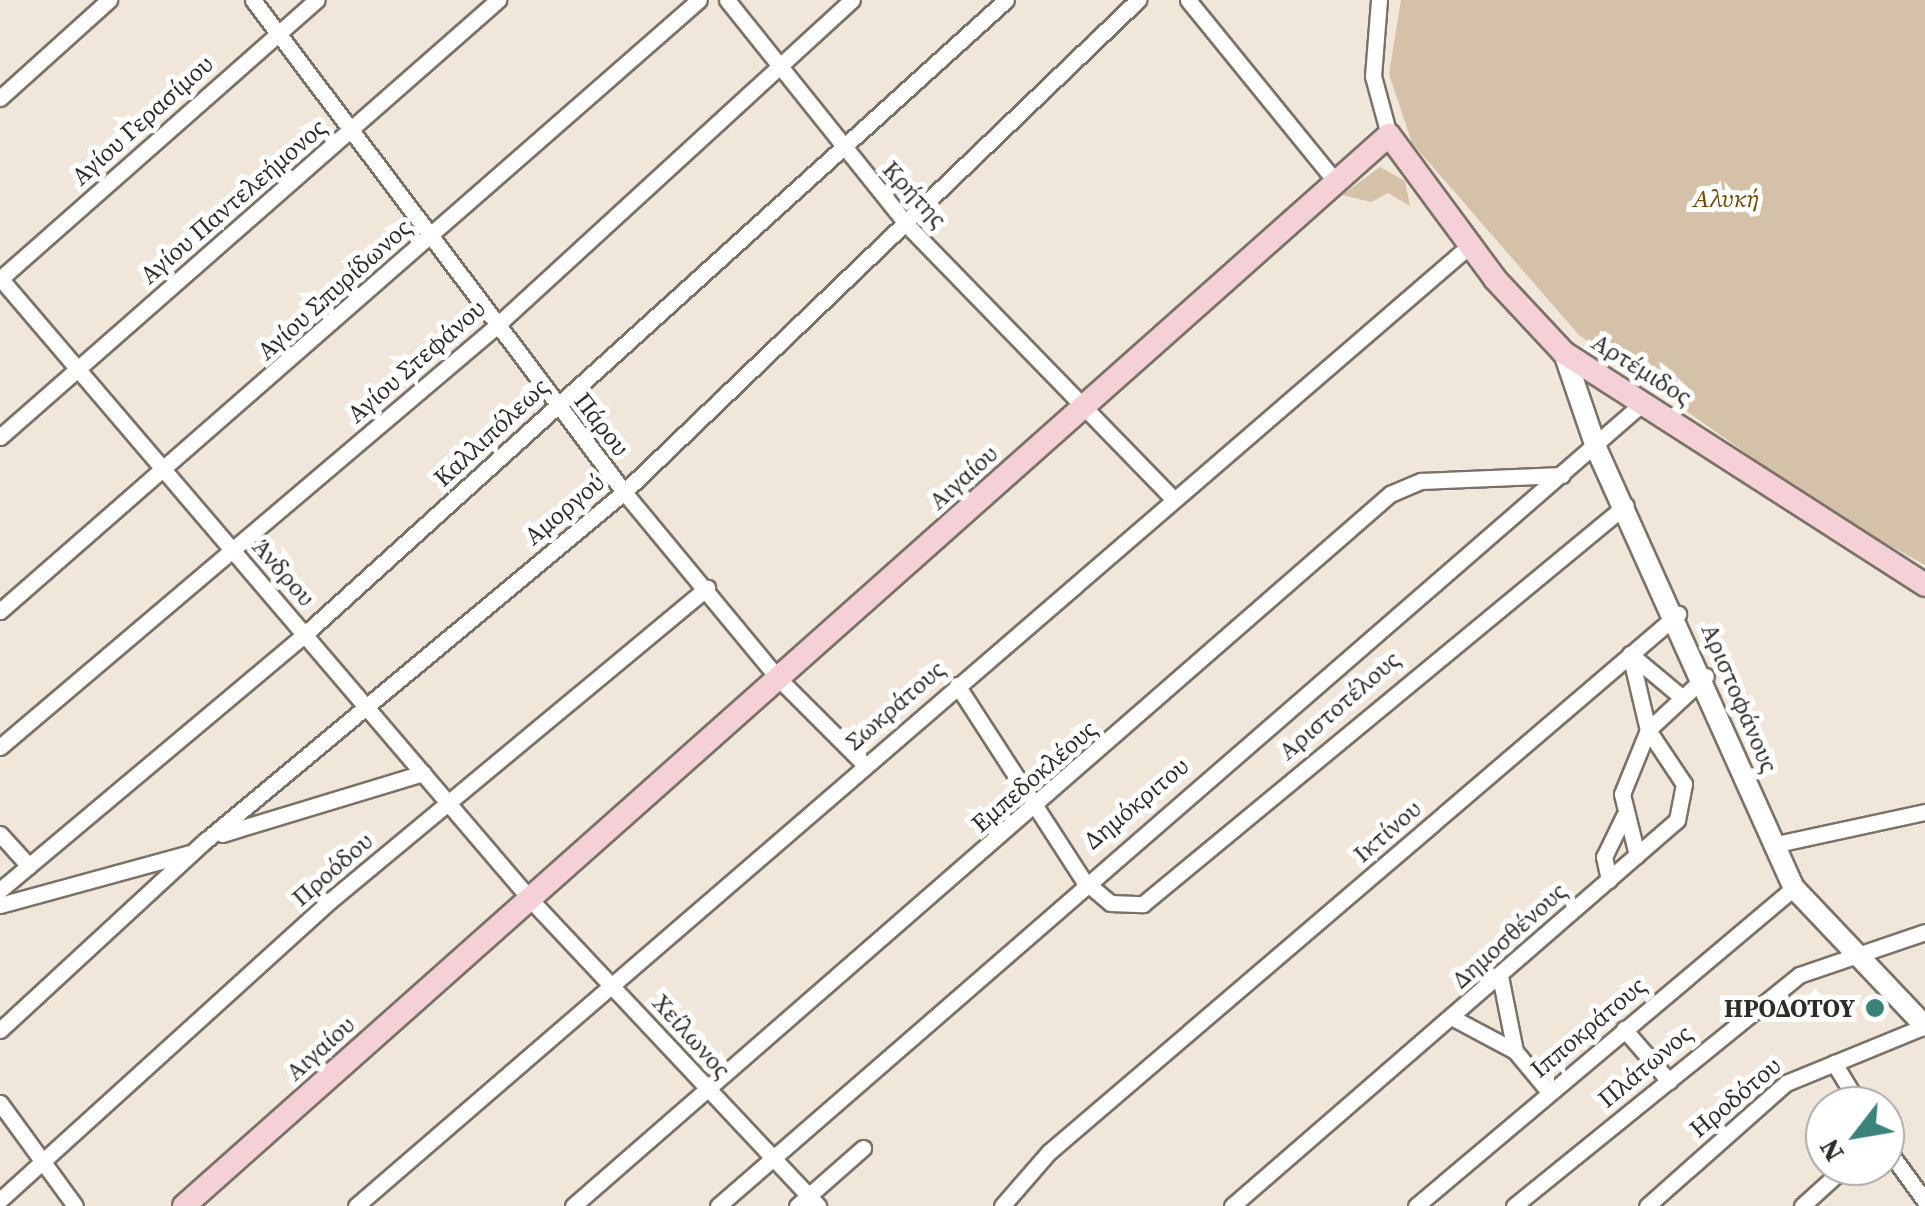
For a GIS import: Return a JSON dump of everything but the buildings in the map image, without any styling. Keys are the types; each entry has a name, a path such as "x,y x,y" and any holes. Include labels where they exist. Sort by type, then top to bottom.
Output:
{"main road":[{"name":"Αιγαίου","path":"184,1206 1389,135"},
{"name":"Αρτέμιδος","path":"1389,135 1470,245 1564,353 1925,584"}],"street":[{"path":"0,98 110,0"},
{"name":"Πάρου","path":"253,0 494,327 624,492 778,678 865,765"},
{"name":"Αγίου Γερασίμου","path":"0,279 317,0"},
{"name":"Αγίου Παντελεήμονος","path":"0,437 80,371 498,0"},
{"name":"Αγίου Σπυρίδωνος","path":"0,611 165,471 700,0"},
{"name":"Κρήτης","path":"727,0 839,148 907,225 1173,499"},
{"name":"Αγίου Στεφάνου","path":"0,747 235,552 494,327 781,70 852,0"},
{"name":"Καλλιπόλεως","path":"0,890 304,634 1006,0"},
{"name":"Αμοργού","path":"0,1030 194,852 624,492 1138,0"},
{"path":"1188,0 1336,182"},
{"path":"1378,0 1373,76 1389,135"},
{"name":"Σωκράτους","path":"356,1206 1470,245"},
{"name":"Άνδρου","path":"0,279 530,899"},
{"name":"Αριστοφάνους","path":"1564,353 1597,450 1706,676 1772,845 1794,888 1925,1026"},
{"name":"Δημόκριτου","path":"718,1206 1083,880 1562,475 1597,450 1644,402"},
{"name":"Εμπεδοκλέους","path":"573,1206 710,1094 1397,488 1562,475"},
{"name":"Αριστοτέλους","path":"1083,880 1126,907 1157,898 1626,505"},
{"name":"Προόδου","path":"0,1200 448,802 707,588"},
{"name":"Ικτίνου","path":"1002,1206 1128,1086 1678,614"},
{"path":"1630,654 1678,694"},
{"path":"1630,654 1648,730"},
{"path":"1638,855 1624,816 1624,782 1648,730 1678,694 1706,676"},
{"path":"958,685 1083,880"},
{"name":"Δημοσθένους","path":"1232,1206 1454,1018 1676,820 1686,794 1648,730"},
{"path":"0,904 194,852 271,815 423,773"},
{"path":"1772,845 1925,812"},
{"path":"1609,880 1604,856 1624,816"},
{"path":"0,834 28,866"},
{"name":"Ιπποκράτους","path":"1416,1206 1794,888"},
{"name":"Χείλωνος","path":"530,899 808,1203"},
{"name":"Πλάτωνος","path":"1514,1206 1800,974 1925,932"},
{"path":"1500,976 1515,1051"},
{"path":"1454,1018 1515,1051 1549,1092"},
{"name":"Ηροδότου","path":"1647,1206 1786,1083 1925,1026"},
{"path":"1624,1029 1668,1080"},
{"path":"1834,1063 1848,1086"},
{"path":"0,1103 75,1206"},
{"path":"808,1203 864,1148"},
{"path":"1905,1178 1920,1202"},
{"path":"1802,1206 1824,1186"}],"green space":[{"name":"Αλυκή","path":"1401,0 1925,0 1925,565 1829,512 1579,335 1412,143 1389,74"},
{"path":"1380,167 1405,181 1410,206 1388,193 1371,202 1342,195"}],"place":[{"name":"ΗΡΟΔΟΤΟΥ","path":"1875,1008"}]}
